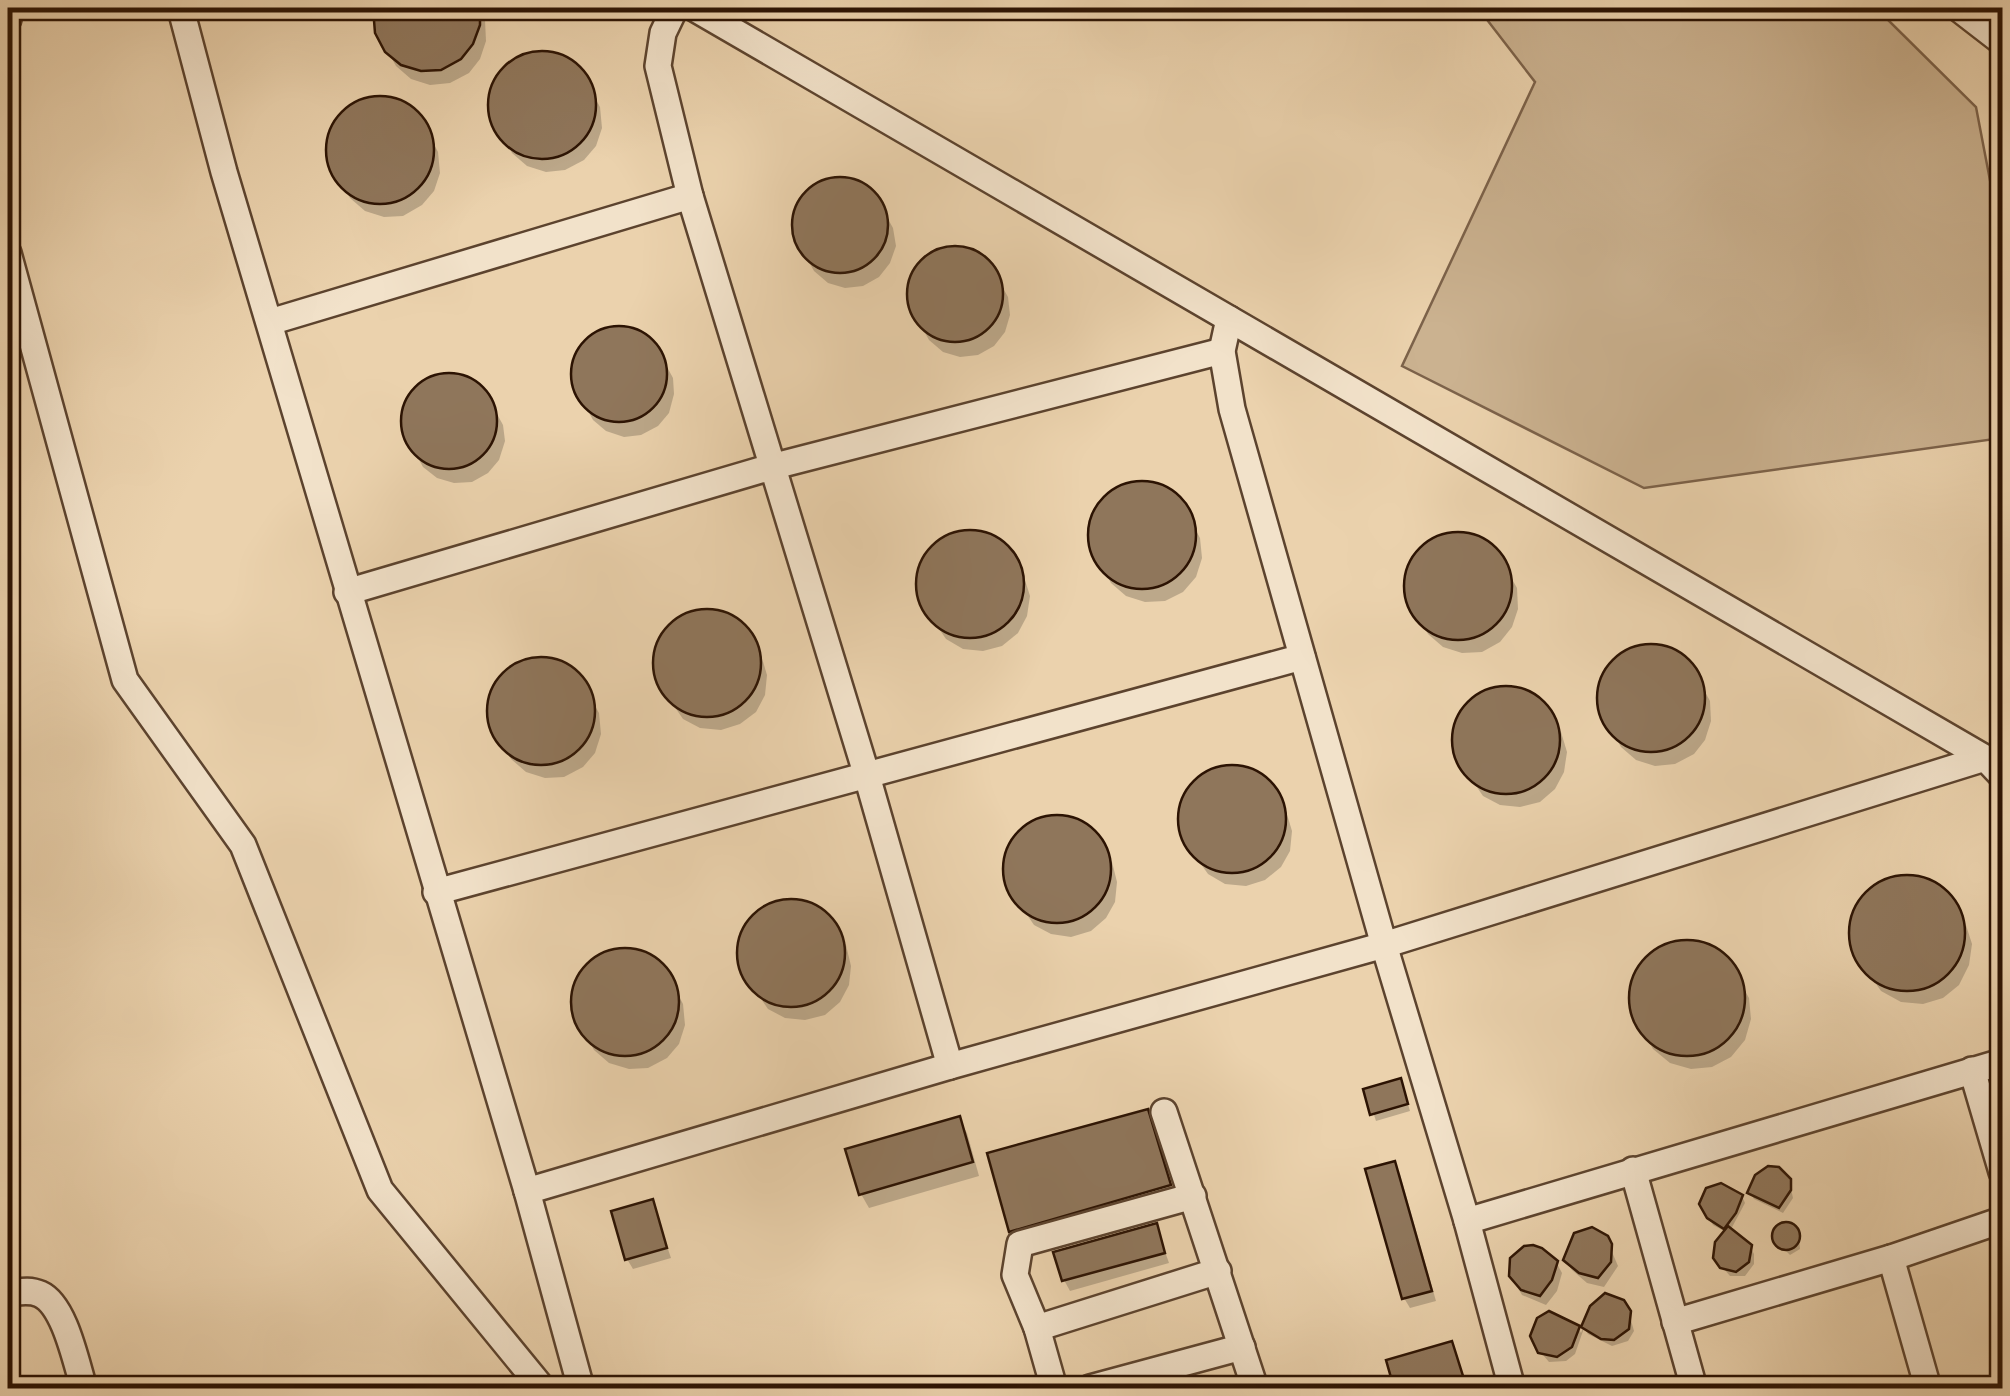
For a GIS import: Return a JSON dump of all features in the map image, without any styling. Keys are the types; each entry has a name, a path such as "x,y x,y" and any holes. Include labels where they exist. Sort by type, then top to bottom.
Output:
{"street":[{"path":"8,18 10,8"},
{"path":"184,8 183,17 224,172 528,1191 581,1388"},
{"path":"676,8 663,33 658,66 690,196 867,776 950,1066"},
{"path":"694,8 1994,767"},
{"path":"1958,8 2002,42"},
{"path":"270,322 690,196"},
{"path":"8,253 125,680 244,844 380,1190 542,1388"},
{"path":"1230,319 1222,352 1232,410 1384,946 1468,1221 1512,1388"},
{"path":"347,592 771,467 1222,352"},
{"path":"436,892 1302,657"},
{"path":"528,1191 1994,767"},
{"path":"1468,1221 2002,1062"},
{"path":"1972,1070 2002,1172"},
{"path":"1164,1112 1255,1388"},
{"path":"1632,1170 1694,1388"},
{"path":"1054,1388 1037,1328 1015,1274 1020,1244 1193,1196"},
{"path":"1674,1322 1892,1258 2002,1220"},
{"path":"1892,1258 1928,1388"},
{"path":"1037,1328 1218,1271"},
{"path":"8,1293 30,1290 45,1296 60,1313 84,1388"},
{"path":"1090,1388 1242,1347"}],"shaded area":[{"path":"1478,8 1876,8 1976,107 2002,243 2002,438 1644,488 1402,366 1535,82"}],"building":[{"path":"373,8 480,8 480,25 473,44 461,59 441,70 421,71 401,65 385,52 375,33"},
{"path":"542,51 563,55 580,67 592,84 596,105 592,126 580,143 563,155 542,159 521,155 504,143 492,126 488,105 492,84 504,67 521,55"},
{"path":"380,96 401,101 418,112 429,129 434,150 429,171 418,188 401,199 380,204 359,199 342,188 331,171 326,150 331,129 342,112 359,101"},
{"path":"840,177 858,180 874,191 885,207 885,243 874,259 858,270 840,273 822,270 806,259 795,243 792,225 795,207 806,191 822,180"},
{"path":"955,246 973,249 989,260 1000,276 1000,312 989,328 973,339 955,342 937,339 921,328 910,312 907,294 910,276 921,260 937,249"},
{"path":"619,326 637,329 653,340 664,356 664,392 653,408 637,419 619,422 601,419 585,408 574,392 571,374 574,356 585,340 601,329"},
{"path":"449,373 467,376 483,387 494,403 494,439 483,455 467,466 449,469 431,466 415,455 404,439 401,421 404,403 415,387 431,376"},
{"path":"1142,481 1163,485 1180,497 1192,514 1196,535 1192,556 1180,573 1163,585 1142,589 1121,585 1104,573 1092,556 1088,535 1092,514 1104,497 1121,485"},
{"path":"970,530 1000,539 1008,546 1015,554 1024,584 1015,614 1008,622 1000,629 970,638 940,629 932,622 925,614 916,584 925,554 932,546 940,539"},
{"path":"1458,532 1479,536 1496,548 1508,565 1512,586 1508,607 1496,624 1479,636 1458,640 1437,636 1420,624 1408,607 1404,586 1408,565 1420,548 1437,536"},
{"path":"707,609 728,613 745,625 757,642 761,663 757,684 745,701 728,713 707,717 686,713 669,701 657,684 653,663 657,642 669,625 686,613"},
{"path":"1651,644 1672,648 1689,660 1701,677 1705,698 1701,719 1689,736 1672,748 1651,752 1630,748 1613,736 1601,719 1597,698 1601,677 1613,660 1630,648"},
{"path":"541,657 571,666 579,673 586,681 595,711 586,741 579,749 571,756 541,765 511,756 503,749 496,741 487,711 496,681 503,673 511,666"},
{"path":"1506,686 1527,690 1544,702 1556,719 1560,740 1556,761 1544,778 1527,790 1506,794 1485,790 1468,778 1456,761 1452,740 1456,719 1468,702 1485,690"},
{"path":"1232,765 1253,769 1270,781 1282,798 1286,819 1282,840 1270,857 1253,869 1232,873 1211,869 1194,857 1182,840 1178,819 1182,798 1194,781 1211,769"},
{"path":"1057,815 1078,819 1095,831 1107,848 1111,869 1107,890 1095,907 1078,919 1057,923 1036,919 1019,907 1007,890 1003,869 1007,848 1019,831 1036,819"},
{"path":"1907,875 1929,880 1948,892 1960,911 1965,933 1960,955 1948,974 1929,986 1907,991 1885,986 1866,974 1854,955 1849,933 1854,911 1866,892 1885,880"},
{"path":"791,899 812,904 829,915 840,932 845,953 840,974 829,991 812,1002 791,1007 770,1002 753,991 742,974 737,953 742,932 753,915 770,904"},
{"path":"1687,940 1709,945 1728,957 1740,976 1745,998 1740,1020 1728,1039 1709,1051 1687,1056 1665,1051 1646,1039 1634,1020 1629,998 1634,976 1646,957 1665,945"},
{"path":"625,948 646,953 663,964 674,981 679,1002 674,1023 663,1040 646,1051 625,1056 604,1051 587,1040 576,1023 571,1002 576,981 587,964 604,953"},
{"path":"1401,1078 1408,1104 1370,1115 1363,1089"},
{"path":"1148,1109 1171,1185 1009,1232 987,1153"},
{"path":"960,1116 973,1162 859,1195 845,1149"},
{"path":"1395,1161 1432,1291 1402,1299 1365,1169"},
{"path":"1768,1166 1779,1167 1791,1179 1791,1190 1779,1208 1747,1193 1755,1175"},
{"path":"1721,1183 1743,1195 1724,1229 1707,1218 1699,1204 1706,1188"},
{"path":"653,1199 667,1248 625,1260 611,1211"},
{"path":"1786,1222 1796,1226 1800,1236 1796,1246 1786,1250 1776,1246 1772,1236 1776,1226"},
{"path":"1157,1223 1165,1253 1062,1281 1053,1252"},
{"path":"1728,1226 1752,1245 1749,1262 1736,1272 1720,1268 1713,1258 1715,1242"},
{"path":"1592,1227 1608,1236 1612,1244 1611,1262 1598,1278 1579,1273 1563,1260 1574,1233"},
{"path":"1533,1245 1558,1261 1552,1280 1540,1296 1521,1290 1509,1276 1510,1258 1524,1246"},
{"path":"1605,1293 1624,1300 1631,1311 1629,1329 1614,1340 1601,1339 1581,1327 1590,1306"},
{"path":"1549,1311 1580,1326 1572,1347 1557,1357 1538,1353 1530,1336 1537,1318"},
{"path":"1452,1341 1463,1376 1420,1388 1394,1388 1386,1360"}]}
